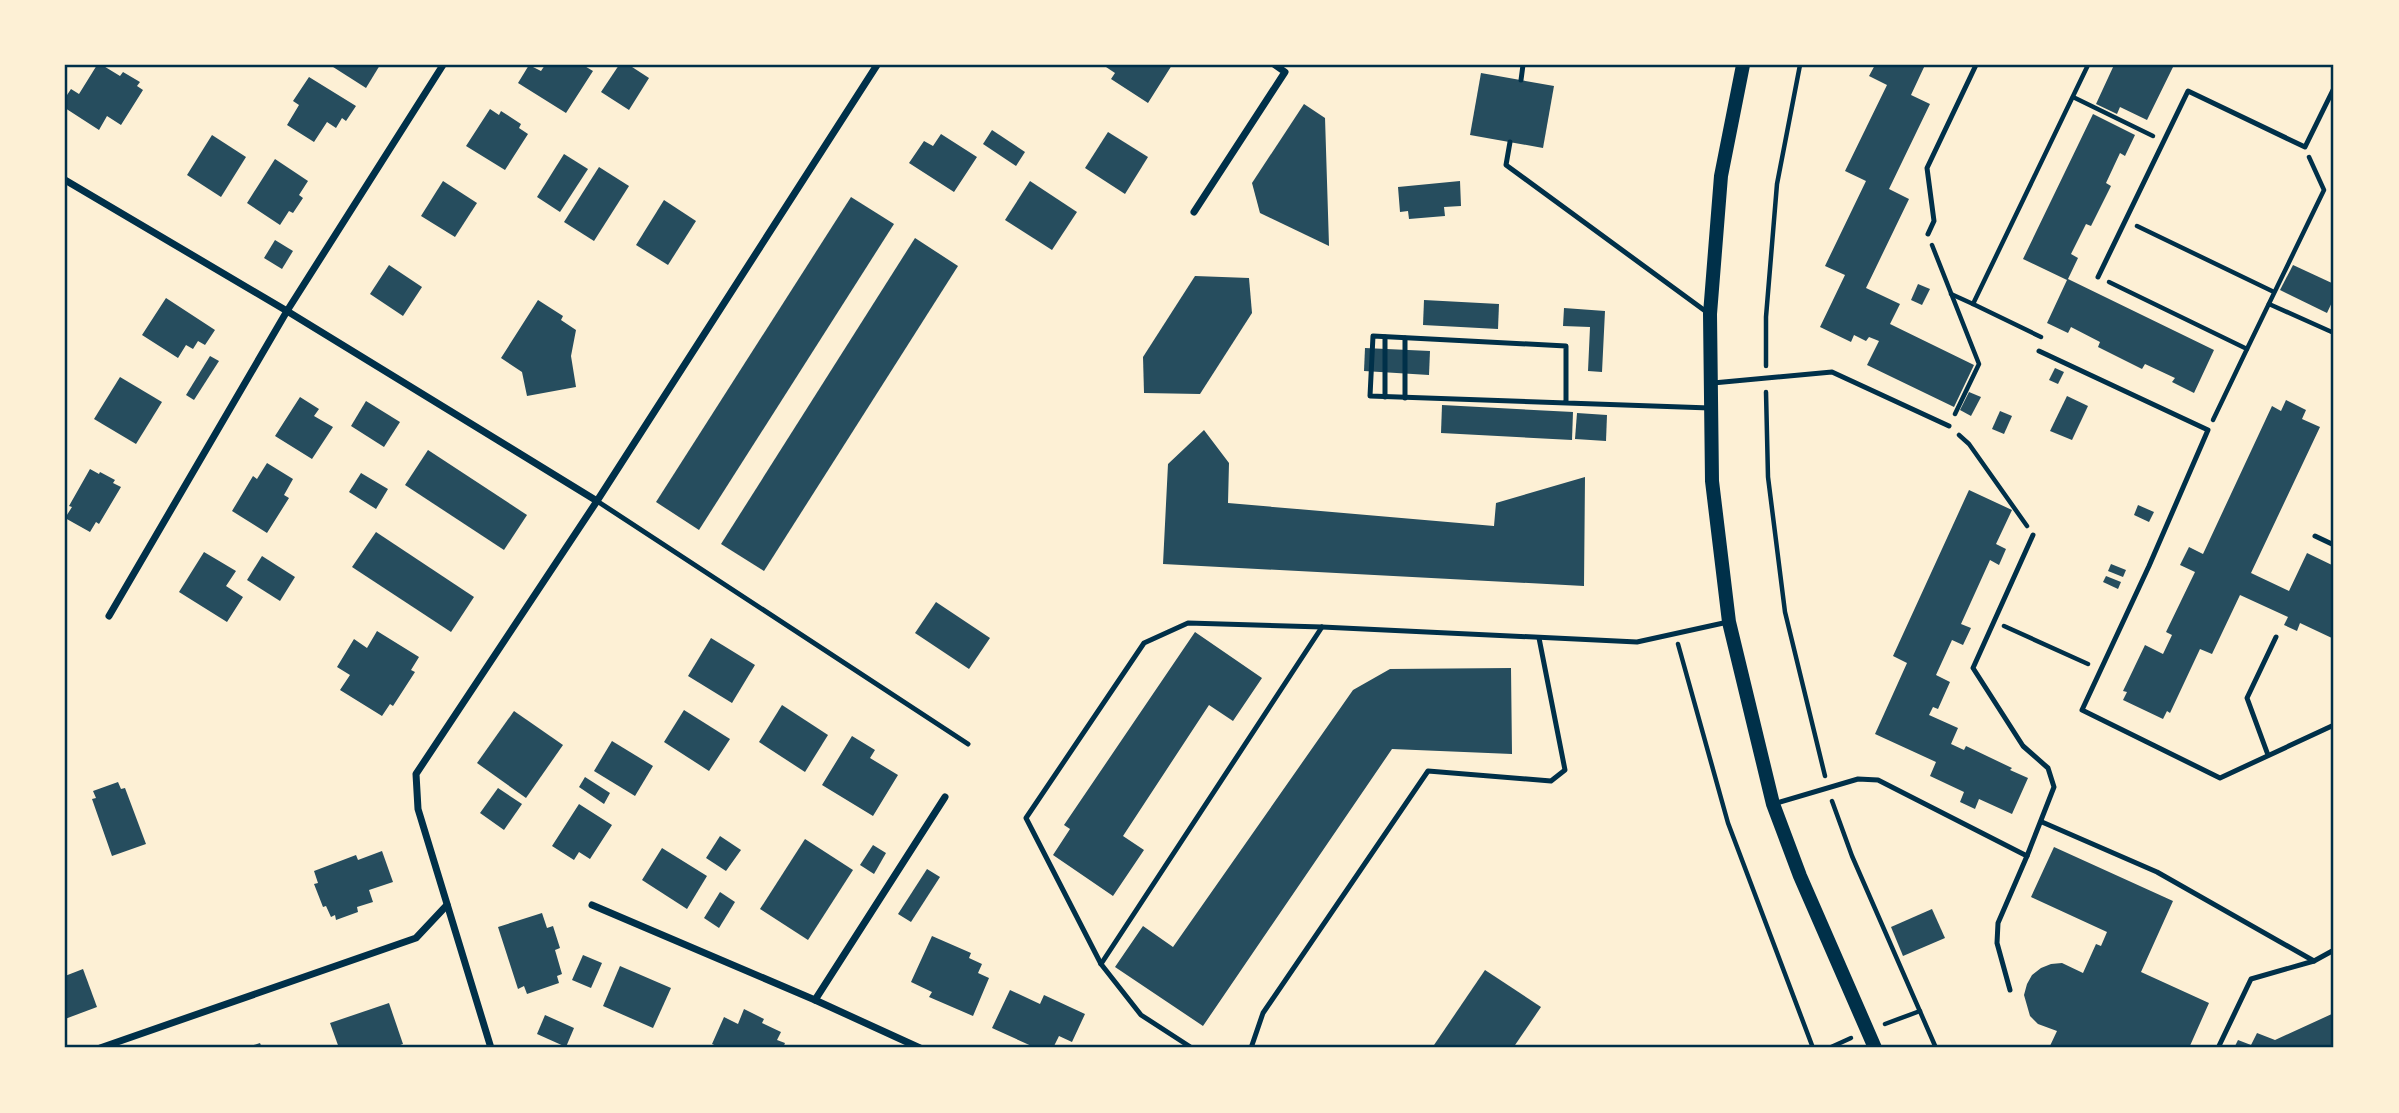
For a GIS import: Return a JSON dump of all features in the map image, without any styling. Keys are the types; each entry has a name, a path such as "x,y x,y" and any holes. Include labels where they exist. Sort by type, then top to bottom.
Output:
{"main road":[{"path":"1743,65 1721,176 1710,314 1712,481 1730,622 1773,804 1800,876 1875,1048"}],"street":[{"path":"109,616 286,311 443,65"},
{"path":"491,1048 418,809 416,774 597,501 877,65"},
{"path":"1194,212 1285,72 1275,65"},
{"path":"65,180 597,501"},
{"path":"814,1000 945,797"},
{"path":"100,1048 416,938 447,905"},
{"path":"592,905 920,1048"}],"lane":[{"path":"1521,80 1523,65"},
{"path":"1928,234 1934,221 1927,168 1976,65"},
{"path":"2098,277 2188,91 2305,148 2334,88"},
{"path":"1510,142 1506,165 1710,314"},
{"path":"1566,402 1566,346 1373,336 1370,396 1710,408"},
{"path":"1385,337 1385,397"},
{"path":"1405,338 1405,398"},
{"path":"2039,351 2208,430 2082,710 2220,778 2334,725"},
{"path":"1710,383 1832,372 1949,426"},
{"path":"597,501 968,744"},
{"path":"2010,990 1997,943 1998,923 2042,822 2054,787 2048,768 2023,746 1973,668 2033,535"},
{"path":"2315,536 2334,545"},
{"path":"1192,1048 1141,1014 1101,964 1026,818 1144,643 1188,623 1322,626 1637,642 1730,622"},
{"path":"1101,964 1322,626"},
{"path":"2268,755 2247,698 2276,637"},
{"path":"1251,1048 1263,1013 1428,771 1551,781 1565,770 1539,638"},
{"path":"1773,804 1858,779 1878,780 2027,856"},
{"path":"2042,822 2157,872 2314,961"},
{"path":"2218,1048 2251,979 2314,961 2334,950"}],"path":[{"path":"1800,65 1777,184 1766,317 1768,477 1785,612 1827,788 1852,856 1936,1048"},
{"path":"1973,304 2088,65"},
{"path":"2073,97 2164,141"},
{"path":"2208,430 2324,190 2305,148"},
{"path":"2125,220 2274,292"},
{"path":"1928,234 1979,364 1949,426 1969,444 2033,535"},
{"path":"2098,277 2247,349"},
{"path":"1951,294 2045,338 2039,351"},
{"path":"2269,303 2334,333"},
{"path":"1994,621 2100,670"},
{"path":"1675,633 1728,823 1813,1048"}],"building":[{"path":"97,65 102,65 120,76 123,72 140,82 137,86 143,90 121,125 107,116 99,130 65,108 65,98 71,89 79,94"},
{"path":"330,65 380,65 366,88"},
{"path":"529,65 541,71 545,65 583,65 593,71 566,113 518,83"},
{"path":"619,65 629,65 649,78 629,110 601,92"},
{"path":"1103,65 1172,65 1148,103 1111,79 1115,73"},
{"path":"1875,65 1925,65 1911,95 1930,104 1889,189 1909,199 1866,288 1900,304 1890,324 1974,365 1954,407 1867,365 1879,341 1869,337 1866,341 1854,335 1851,342 1820,327 1845,275 1825,266 1866,181 1845,171 1887,85 1869,76"},
{"path":"2114,65 2174,65 2147,120 2120,107 2117,114 2096,104"},
{"path":"1481,73 1554,86 1543,148 1470,135"},
{"path":"309,77 356,106 346,121 342,118 336,128 327,122 314,142 287,125 299,105 293,101"},
{"path":"1304,104 1325,118 1329,246 1260,213 1252,183"},
{"path":"490,109 499,115 501,111 521,124 519,128 528,134 505,170 466,146"},
{"path":"2093,114 2135,135 2125,156 2120,153 2106,183 2111,186 2091,226 2086,224 2071,254 2078,258 2068,279 2214,350 2194,393 2172,382 2175,378 2145,364 2142,369 2098,347 2100,342 2071,327 2068,333 2047,323 2067,280 2023,259"},
{"path":"992,130 1025,152 1016,166 983,144"},
{"path":"1108,132 1148,157 1125,194 1085,168"},
{"path":"941,134 977,157 954,192 909,163 924,141 933,146"},
{"path":"212,135 246,157 221,197 187,175"},
{"path":"564,154 588,169 560,212 537,197"},
{"path":"275,159 308,181 299,195 303,198 293,213 289,211 280,225 247,203"},
{"path":"599,167 629,186 594,241 564,222"},
{"path":"443,181 477,203 455,237 421,216"},
{"path":"1030,181 1077,212 1052,250 1005,220"},
{"path":"1460,181 1461,206 1444,207 1445,216 1409,219 1408,211 1400,212 1398,187"},
{"path":"851,197 894,224 699,530 656,502"},
{"path":"664,200 696,221 668,265 636,245"},
{"path":"915,238 958,266 764,571 721,544"},
{"path":"275,240 293,251 282,269 264,258"},
{"path":"389,265 422,287 403,316 370,294"},
{"path":"2293,265 2334,284 2334,298 2327,313 2280,290"},
{"path":"1195,276 1249,278 1252,313 1200,394 1144,393 1143,357"},
{"path":"1918,284 1930,289 1922,305 1911,300"},
{"path":"166,298 215,330 205,345 198,341 193,349 186,345 178,358 142,335"},
{"path":"538,300 563,316 561,320 576,330 571,356 576,387 527,396 522,372 501,358"},
{"path":"1424,300 1499,304 1498,329 1423,325"},
{"path":"1564,308 1605,311 1602,372 1588,371 1590,327 1563,326"},
{"path":"1365,348 1430,351 1429,375 1364,371"},
{"path":"210,356 219,361 194,400 186,395"},
{"path":"2055,368 2064,372 2058,384 2049,380"},
{"path":"120,377 162,402 136,444 94,419"},
{"path":"1969,392 1981,397 1971,416 1960,410"},
{"path":"2067,396 2088,406 2072,440 2050,431"},
{"path":"300,397 319,409 314,416 333,427 312,459 275,436"},
{"path":"2286,400 2306,410 2302,419 2320,427 2251,573 2289,591 2307,553 2334,566 2334,639 2300,623 2297,631 2284,625 2288,617 2240,595 2212,654 2200,649 2170,713 2167,711 2163,719 2123,700 2127,692 2123,691 2145,645 2163,654 2172,635 2166,632 2195,572 2180,565 2189,547 2203,554 2272,406 2281,411"},
{"path":"366,401 400,422 384,447 351,426"},
{"path":"1442,405 1573,412 1572,440 1441,433"},
{"path":"2000,411 2012,416 2004,434 1992,429"},
{"path":"1577,413 1607,415 1606,441 1575,439"},
{"path":"1204,430 1229,463 1228,503 1494,526 1496,503 1585,477 1584,586 1163,564 1168,464"},
{"path":"428,450 527,515 504,550 405,485"},
{"path":"267,463 293,479 284,495 289,498 267,533 232,511 253,476 257,479"},
{"path":"90,469 115,480 113,483 121,487 99,524 96,522 90,532 65,518"},
{"path":"361,473 388,489 376,509 349,492"},
{"path":"1969,490 2012,510 1996,544 2006,549 1999,565 1990,560 1961,624 1971,628 1963,645 1952,640 1936,675 1950,682 1938,709 1933,707 1929,715 1958,728 1951,744 1964,750 1966,746 2028,778 2012,814 1979,799 1975,809 1960,802 1964,792 1930,776 1936,762 1875,734 1907,663 1893,656"},
{"path":"2138,505 2154,512 2149,522 2134,515"},
{"path":"376,532 474,597 451,632 352,567"},
{"path":"204,552 236,571 226,586 243,597 227,622 179,592"},
{"path":"262,556 295,577 280,601 247,580"},
{"path":"2111,564 2126,570 2123,577 2108,571"},
{"path":"2106,576 2121,582 2118,589 2103,582"},
{"path":"936,602 990,638 969,669 915,633"},
{"path":"377,631 419,657 411,670 415,672 393,706 390,704 382,716 340,690 350,675 337,667 354,639 367,648"},
{"path":"1195,632 1262,678 1233,721 1209,705 1123,836 1144,850 1113,896 1053,855 1070,829 1064,825"},
{"path":"711,638 755,665 732,703 688,676"},
{"path":"1511,668 1512,754 1392,749 1203,1026 1115,967 1143,926 1173,947 1353,690 1390,669"},
{"path":"782,705 828,735 805,772 759,742"},
{"path":"684,710 730,739 709,771 664,742"},
{"path":"514,711 563,745 526,798 477,763"},
{"path":"852,736 875,750 870,758 898,775 873,816 822,785"},
{"path":"612,741 653,766 635,796 594,771"},
{"path":"585,777 610,793 604,804 579,787"},
{"path":"118,782 121,789 125,788 146,844 112,856 92,799 96,798 93,791"},
{"path":"498,788 522,804 504,830 480,813"},
{"path":"579,804 612,825 590,859 579,852 574,860 552,846"},
{"path":"720,836 741,850 726,871 706,858"},
{"path":"805,839 853,870 808,940 760,909"},
{"path":"873,845 886,853 874,874 860,865"},
{"path":"2054,847 2173,901 2141,972 2209,1003 2189,1048 2049,1048 2057,1031 2038,1024 2030,1016 2024,995 2027,984 2032,975 2051,964 2062,963 2083,973 2096,944 2101,946 2107,932 2031,897"},
{"path":"662,848 707,876 687,909 642,880"},
{"path":"382,851 393,882 369,890 373,902 357,907 358,912 336,920 335,915 331,917 326,906 323,907 314,884 318,883 314,871 356,855 358,860"},
{"path":"927,869 940,877 911,922 898,914"},
{"path":"720,892 735,902 719,928 704,918"},
{"path":"1932,909 1945,938 1903,956 1891,927"},
{"path":"542,913 547,928 553,926 560,948 555,950 562,974 557,976 559,983 527,994 524,986 518,989 498,927"},
{"path":"932,936 971,953 969,958 982,964 978,973 989,978 973,1016 929,997 932,992 911,982"},
{"path":"583,955 602,963 591,988 572,980"},
{"path":"620,966 671,988 653,1028 603,1006"},
{"path":"83,969 97,1007 65,1019 65,976"},
{"path":"1485,970 1541,1007 1513,1048 1432,1048"},
{"path":"1010,990 1040,1004 1044,995 1085,1014 1072,1042 1059,1036 1053,1048 1036,1048 992,1028"},
{"path":"389,1003 403,1044 392,1048 339,1048 330,1023"},
{"path":"744,1009 764,1019 762,1023 781,1032 777,1040 785,1043 783,1048 721,1048 712,1044 724,1017 738,1024"},
{"path":"2334,1013 2334,1048 2234,1048 2238,1040 2251,1045 2257,1033 2275,1040"},
{"path":"545,1015 574,1028 566,1047 537,1034"},
{"path":"260,1043 262,1048 245,1048"}]}
